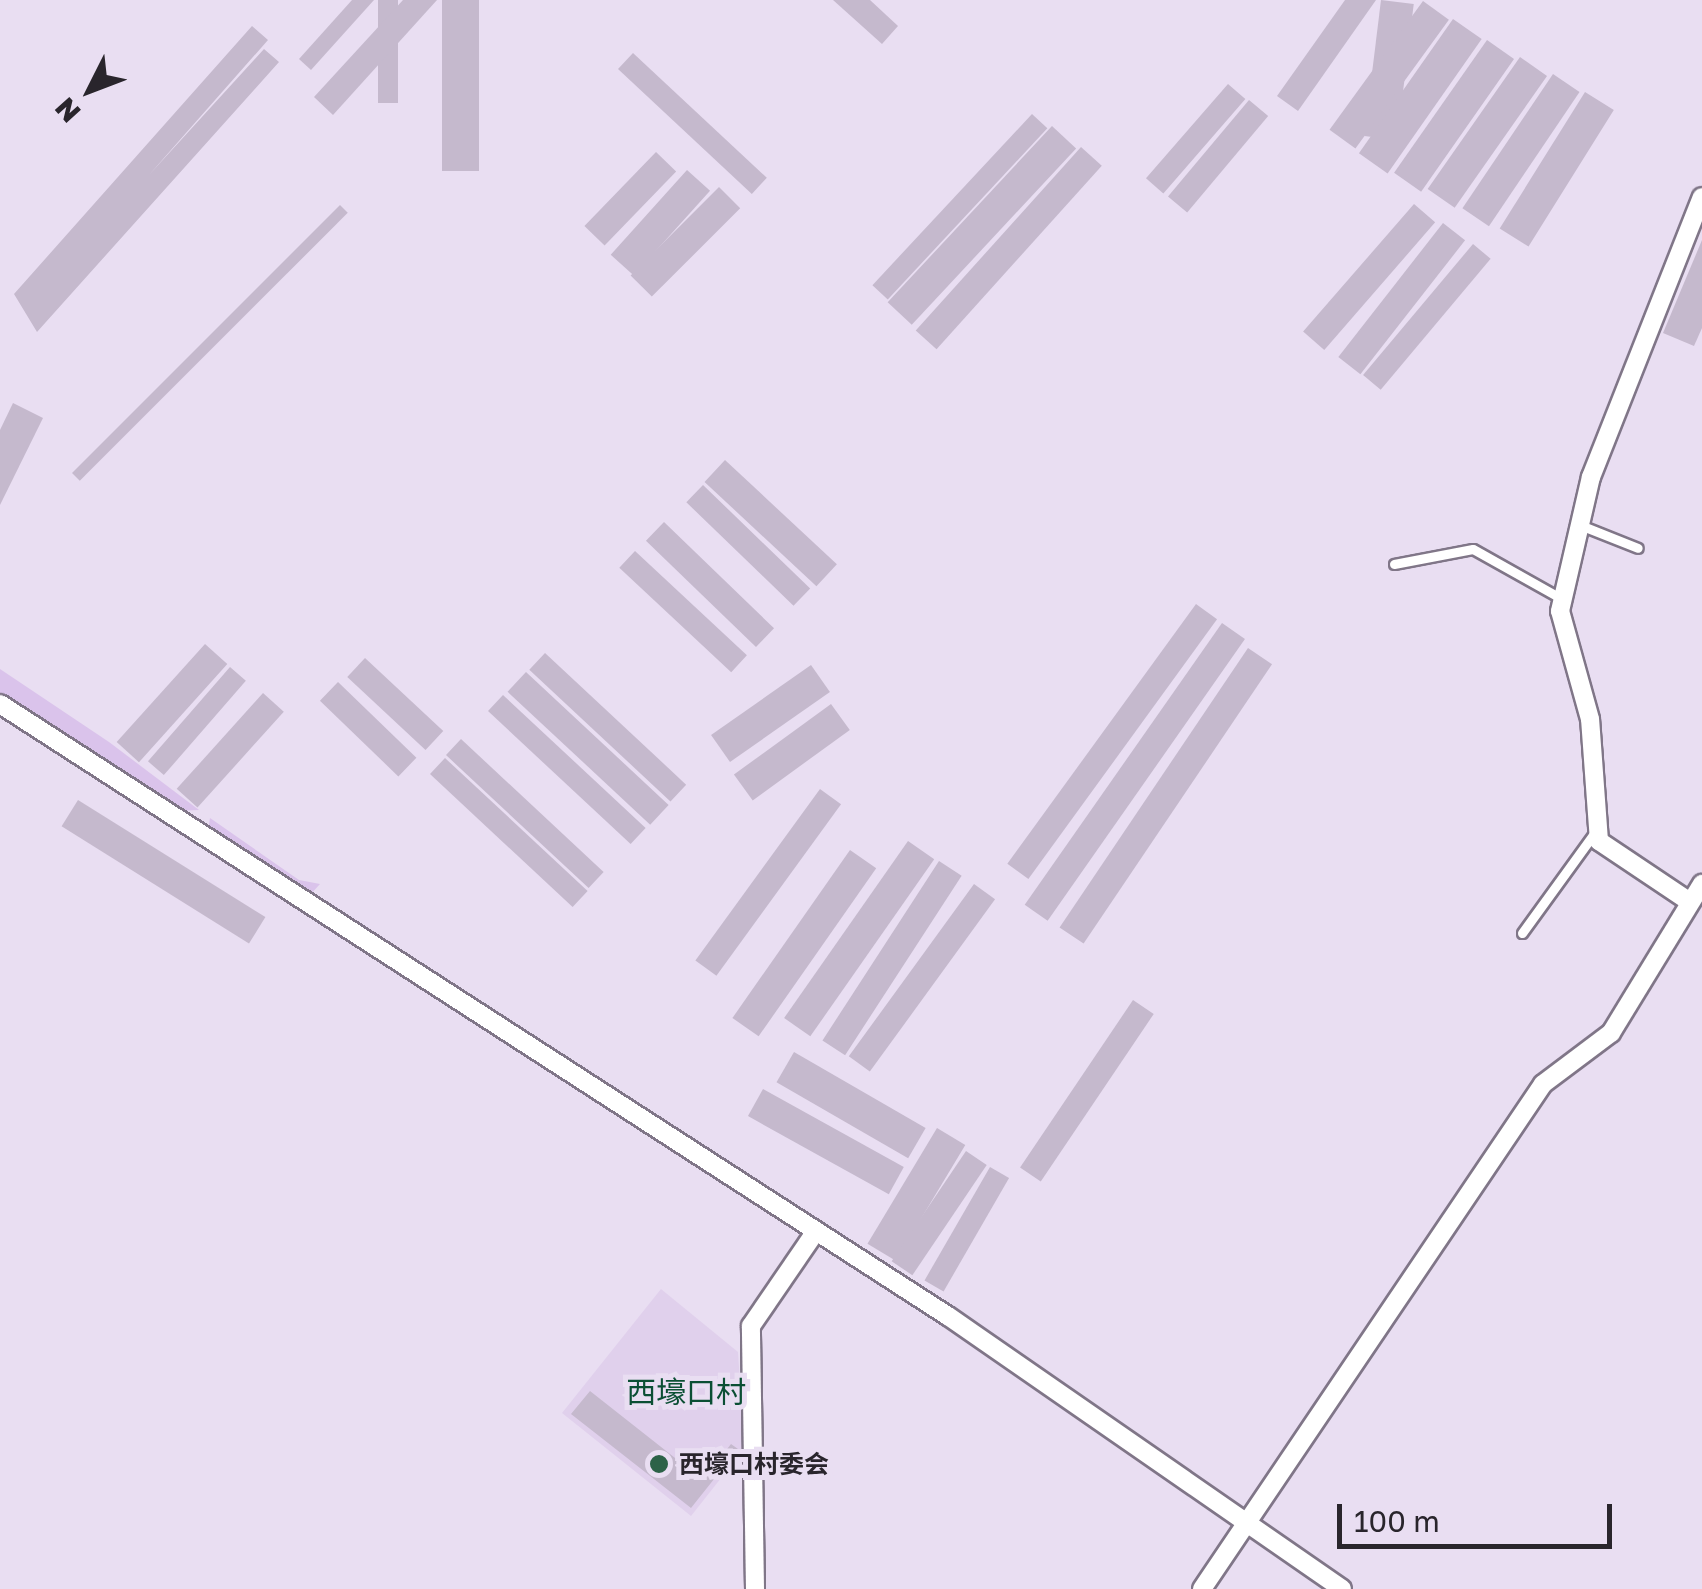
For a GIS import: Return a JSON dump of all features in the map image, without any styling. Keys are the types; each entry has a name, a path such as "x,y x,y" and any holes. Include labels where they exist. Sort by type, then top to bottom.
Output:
{"street":[{"path":"1687,900 1604,847 1596,832 1590,719 1566,652 1562,599 1578,524 1702,197"},
{"path":"0,704 816,1230 1342,1589"},
{"path":"1202,1589 1250,1525 1543,1084 1620,1020 1687,900 1702,884"},
{"path":"755,1589 751,1326 816,1230"}],"lane":[{"path":"1578,524 1638,548"},
{"path":"1394,564 1474,549 1562,599"},
{"path":"1522,933 1596,832"}],"shaded area":[{"path":"0,669 109,742 199,810 173,811 0,695"},
{"path":"210,818 299,880 320,884 310,895 208,830"},
{"path":"661,1289 738,1352 744,1449 691,1516 562,1413"}],"building":[{"path":"352,0 374,0 311,70 299,59"},
{"path":"378,0 398,0 398,103 378,103"},
{"path":"403,0 437,0 333,115 314,97"},
{"path":"442,0 479,0 479,171 442,171"},
{"path":"833,0 870,0 898,26 882,44"},
{"path":"1345,0 1376,0 1298,111 1277,96"},
{"path":"1381,0 1414,4 1397,140 1364,136"},
{"path":"1423,1 1449,20 1355,148 1330,130"},
{"path":"1453,19 1482,39 1388,173 1359,153"},
{"path":"252,26 268,40 149,175 264,49 279,62 37,332 14,294"},
{"path":"1487,40 1514,59 1421,192 1394,173"},
{"path":"633,53 767,178 752,194 618,69"},
{"path":"1520,57 1547,76 1455,208 1428,189"},
{"path":"1553,74 1580,92 1489,226 1462,208"},
{"path":"1228,84 1245,99 1163,193 1146,178"},
{"path":"1585,92 1614,110 1529,247 1500,229"},
{"path":"1249,100 1268,116 1187,213 1168,197"},
{"path":"1032,114 1047,128 888,299 872,285"},
{"path":"1052,126 1076,149 912,325 888,302"},
{"path":"1081,147 1102,166 937,349 916,331"},
{"path":"656,152 676,171 605,246 584,226"},
{"path":"687,170 710,191 634,275 611,255"},
{"path":"719,187 740,208 652,297 631,275"},
{"path":"1414,204 1435,222 1324,350 1303,332"},
{"path":"340,205 348,213 80,481 72,473"},
{"path":"1443,223 1465,240 1360,374 1338,357"},
{"path":"1702,240 1702,328 1694,346 1663,333"},
{"path":"1473,244 1491,259 1381,390 1363,375"},
{"path":"13,403 43,418 0,505 0,430"},
{"path":"725,460 837,564 816,586 705,482"},
{"path":"703,485 810,589 794,606 686,502"},
{"path":"664,522 774,628 756,647 646,541"},
{"path":"635,551 747,655 731,672 619,568"},
{"path":"1196,604 1217,619 1028,879 1007,864"},
{"path":"1222,623 1245,639 1048,921 1025,905"},
{"path":"205,644 227,664 139,762 117,742"},
{"path":"1248,648 1272,664 1084,944 1060,927"},
{"path":"545,653 686,785 670,801 529,670"},
{"path":"365,658 443,731 426,750 347,677"},
{"path":"811,665 830,692 730,762 711,735"},
{"path":"230,667 246,681 164,775 148,761"},
{"path":"526,672 669,805 650,825 508,692"},
{"path":"338,682 416,758 398,776 320,701"},
{"path":"263,693 284,712 197,808 177,789"},
{"path":"503,695 646,828 631,844 488,711"},
{"path":"831,704 850,730 753,800 734,775"},
{"path":"461,739 604,872 589,888 446,755"},
{"path":"445,758 588,891 573,907 430,774"},
{"path":"820,789 841,804 716,976 695,961"},
{"path":"78,800 265,917 249,943 62,826"},
{"path":"908,841 934,859 810,1036 784,1018"},
{"path":"850,850 876,868 759,1036 732,1018"},
{"path":"939,861 962,876 845,1055 822,1040"},
{"path":"974,884 995,899 870,1072 849,1056"},
{"path":"1133,1000 1154,1014 1041,1181 1020,1167"},
{"path":"794,1052 926,1128 908,1158 776,1082"},
{"path":"763,1089 904,1167 889,1194 748,1116"},
{"path":"937,1128 965,1145 896,1261 867,1244"},
{"path":"966,1151 987,1165 912,1275 892,1261"},
{"path":"990,1167 1009,1178 944,1291 924,1280"},
{"name":"西壕口村委会","path":"590,1391 703,1480 731,1444 738,1449 691,1508 571,1414"}],"place":[{"name":"西壕口村委会","path":"659,1464"}],"district":[{"name":"西壕口村","path":"686,1392"}]}
